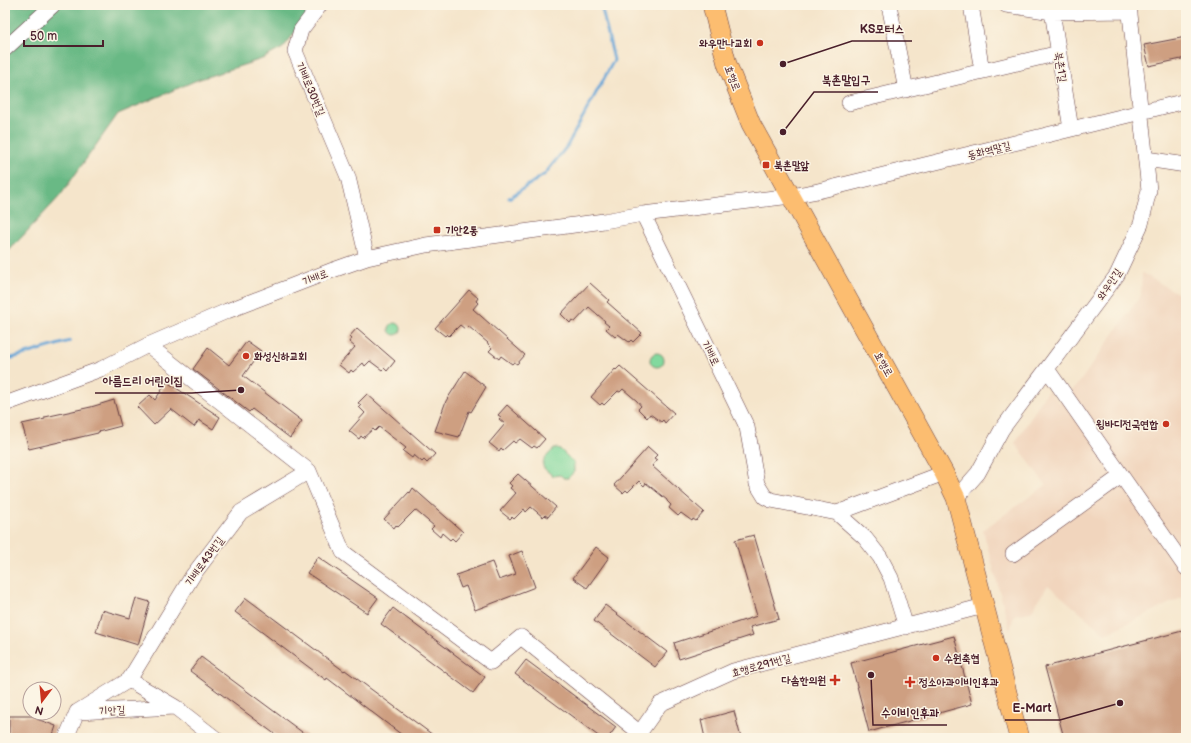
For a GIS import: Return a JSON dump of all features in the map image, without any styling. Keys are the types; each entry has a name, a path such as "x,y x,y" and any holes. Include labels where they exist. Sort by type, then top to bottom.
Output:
{"main road":[{"name":"효행로","path":"712,5 727,64 749,117 956,498 1019,738"}],"street":[{"path":"5,49 53,5"},
{"name":"기배로30번길","path":"320,5 301,30 295,51 348,177 368,258"},
{"path":"889,5 906,90"},
{"path":"971,5 982,71"},
{"path":"1006,5 1052,8 1129,8"},
{"name":"북촌1길","path":"1052,8 1071,129"},
{"name":"와우안길","path":"956,498 978,473 1002,429 1117,275 1141,224 1149,190 1129,8"},
{"path":"849,103 1059,53"},
{"name":"동화역말길","path":"791,196 818,191 1186,101"},
{"path":"1146,159 1186,165"},
{"name":"기배로","path":"5,404 101,369 148,345 234,308 368,258 426,245 604,221 643,214 791,196"},
{"name":"기배로","path":"643,214 747,427 757,484 765,497 771,500 837,513"},
{"path":"148,345 309,471 343,552 491,662 521,636 638,735"},
{"path":"1047,369 1186,568"},
{"name":"기배로43번길","path":"129,680 192,574 241,512 309,471"},
{"path":"906,626 893,584 880,557 865,538 837,513 944,474"},
{"path":"1013,554 1121,476"},
{"name":"효행로291번길","path":"638,735 660,704 733,671 984,606"},
{"path":"66,738 77,712 129,680 175,707 215,738"},
{"name":"기안길","path":"77,712 175,707"}],"shaded area":[{"path":"1142,273 1186,298 1186,598 1183,597 1105,634 1048,585 1031,612 1014,615 1010,630 983,530 1046,485 1015,443 1048,390 1060,403 1079,383 1141,295"}],"green space":[{"path":"5,5 316,5 283,48 262,59 197,80 118,114 60,196 5,255"},
{"path":"393,323 397,323 401,329 397,335 393,335 389,331 389,327"},
{"path":"657,353 662,355 664,360 662,365 657,367 652,365 650,360 652,355"},
{"path":"556,448 560,449 574,463 574,472 568,478 564,478 560,475 553,476 544,468 544,460"}],"building":[{"path":"1186,37 1186,58 1149,66 1144,45"},
{"path":"590,283 609,300 607,302 642,333 633,342 631,340 629,342 618,334 615,337 606,329 609,326 604,322 605,321 589,307 575,322 572,320 570,323 561,314"},
{"path":"469,290 478,298 476,301 478,303 473,309 525,355 517,364 514,362 512,364 501,356 499,359 489,351 492,348 488,343 468,326 465,329 460,325 449,336 447,334 445,336 435,328"},
{"path":"357,328 395,361 387,371 384,368 382,370 370,361 365,366 363,363 353,372 351,370 349,373 339,365 355,347 349,342 351,339 349,337"},
{"path":"247,341 261,351 243,376 302,421 290,438 252,409 249,412 193,369 208,348 229,365"},
{"path":"620,366 674,413 665,423 663,420 661,422 650,414 647,418 638,409 641,406 637,401 623,389 620,392 618,391 604,405 602,403 600,405 591,397 615,369 616,370"},
{"path":"465,371 486,387 471,412 469,411 459,437 435,431 446,401"},
{"path":"167,382 220,417 213,429 199,420 194,427 171,409 154,425 137,407 150,395 155,400"},
{"path":"367,394 435,454 427,463 424,460 422,462 414,455 412,458 403,451 406,448 379,427 375,431 373,429 363,438 361,436 359,439 349,431 365,413 359,407 361,405 358,403"},
{"path":"114,400 121,426 98,433 29,449 22,424"},
{"path":"507,405 545,439 537,448 534,446 532,448 520,439 515,443 513,441 503,450 501,448 499,451 489,443 505,424 499,419 501,417 498,415"},
{"path":"648,447 657,455 654,458 657,460 652,466 704,512 696,521 693,519 692,521 681,513 678,516 669,508 671,505 667,500 646,483 644,486 639,481 628,492 626,490 623,493 614,485"},
{"path":"518,474 556,507 548,517 545,515 543,517 531,507 526,512 524,509 514,519 512,517 510,519 500,511 516,493 510,488 512,486 509,483"},
{"path":"413,488 463,532 455,541 452,538 450,540 442,533 440,537 431,529 434,526 415,510 398,527 396,525 394,528 384,519 409,492 410,493"},
{"path":"754,535 779,619 750,627 753,635 679,659 674,643 757,616 735,540"},
{"path":"596,547 609,557 587,588 573,578"},
{"path":"522,551 535,587 475,610 466,586 461,588 456,575 492,562 499,580 516,574 509,556"},
{"path":"318,557 378,598 367,613 307,573"},
{"path":"136,598 150,602 138,645 96,632 102,610 130,618"},
{"path":"246,598 437,738 406,738 327,678 326,680 235,612"},
{"path":"605,605 667,652 655,667 594,621"},
{"path":"393,608 485,677 473,693 381,624"},
{"path":"1186,630 1186,738 1064,738 1045,667"},
{"path":"954,636 972,704 869,732 851,663"},
{"path":"201,657 310,738 280,738 190,671"},
{"path":"526,660 616,727 608,738 601,738 515,674"},
{"path":"734,711 741,738 705,738 701,720"},
{"path":"9,716 22,716 22,721 42,721 56,726 52,738 9,737"}],"waterway":[{"path":"509,198 545,174 567,146 614,60 601,5"},
{"path":"5,360 70,341"}],"place":[{"name":"와우만나교회","path":"760,43"},
{"name":"KS모터스","path":"783,64"},
{"name":"북촌말입구","path":"783,132"},
{"name":"북촌말앞","path":"766,165"},
{"name":"기안2통","path":"437,230"},
{"name":"화성신하교회","path":"246,356"},
{"name":"아름드리 어린이집","path":"241,390"},
{"name":"윙바디전국연합","path":"1166,424"},
{"name":"수원축협","path":"936,658"},
{"name":"수이비인후과","path":"871,675"},
{"name":"다솜한의원","path":"835,680"},
{"name":"정소아과이비인후과","path":"910,682"},
{"name":"E-Mart","path":"1120,703"}]}
